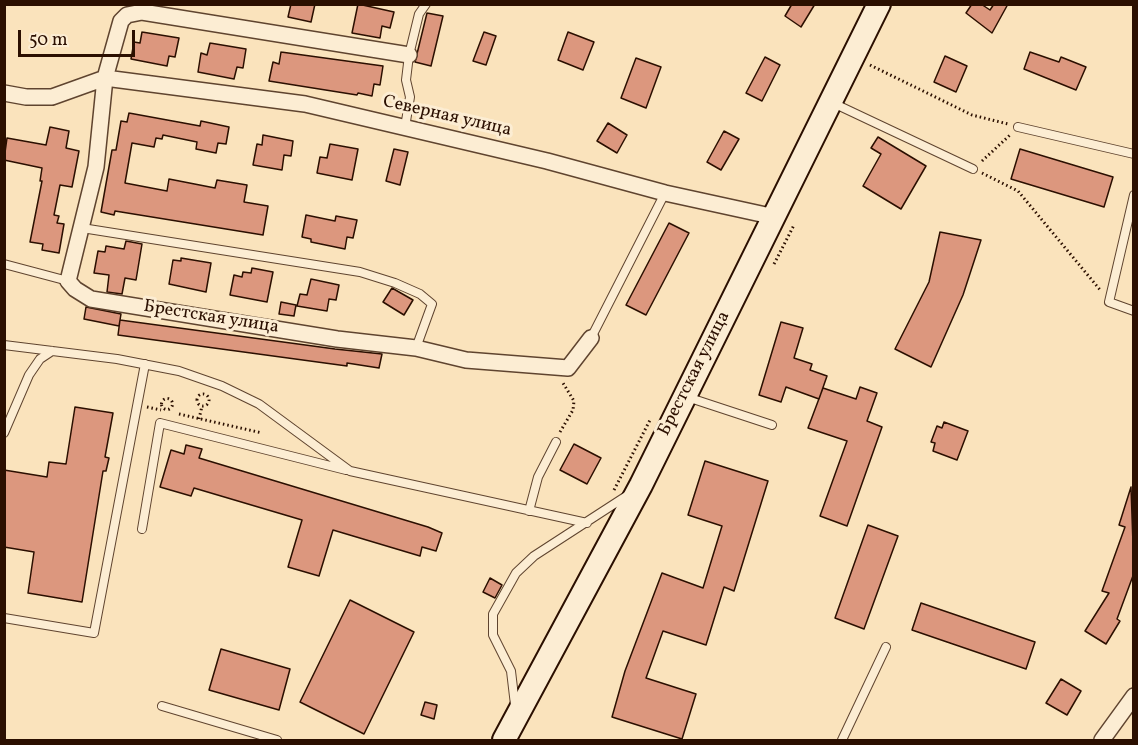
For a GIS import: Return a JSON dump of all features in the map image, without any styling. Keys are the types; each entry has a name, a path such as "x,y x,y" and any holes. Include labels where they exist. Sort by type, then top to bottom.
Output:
{"main road":[{"name":"Брестская улица","path":"507,734 641,485 683,396 785,221 831,103 879,4"}],"street":[{"path":"68,280 96,167 106,75 121,21 128,10 409,55"},
{"path":"4,93 26,97 52,97 106,75"},
{"name":"Северная улица","path":"106,75 305,104 547,161 664,193 785,221"},
{"name":"Брестская улица","path":"68,280 75,289 91,299 337,339 416,348 466,360 568,368 591,338"},
{"path":"1102,741 1134,696"}],"lane":[{"path":"405,127 410,97 406,80 409,55 419,14 426,4"},
{"path":"831,103 973,169"},
{"path":"1018,127 1134,154"},
{"path":"591,338 664,193"},
{"path":"1134,195 1109,302 1134,311"},
{"path":"82,228 360,272 395,283 420,294 432,304 416,348"},
{"path":"4,264 68,280"},
{"path":"4,345 145,364 201,378 259,405 350,471"},
{"path":"4,432 29,375 40,359 52,351"},
{"path":"4,618 94,633 145,364"},
{"path":"683,396 772,425"},
{"path":"142,529 160,423 350,471 587,523"},
{"path":"529,511 538,477 556,442"},
{"path":"507,734 515,709 515,690 511,671 494,635 494,614 516,573 534,556 587,523 641,485"},
{"path":"842,741 886,646"},
{"path":"162,706 277,741"}],"path":[{"path":"870,65 972,115 1018,127"},
{"path":"1018,127 973,169 1018,191 1109,302"},
{"path":"774,264 785,221"},
{"path":"554,380 565,384 574,401 573,410 556,442"},
{"path":"136,405 262,433"},
{"path":"199,419 202,406"}],"building":[{"path":"291,4 315,4 311,22 288,17"},
{"path":"358,4 394,12 390,28 382,26 380,38 352,33"},
{"path":"792,4 815,4 801,27 785,16"},
{"path":"972,4 981,4 990,10 994,4 1008,4 992,33 966,13"},
{"path":"427,13 443,16 431,66 415,62"},
{"path":"142,32 179,38 175,57 169,56 167,66 131,59 134,42 140,43"},
{"path":"484,32 496,36 486,65 473,61"},
{"path":"568,32 594,42 583,70 558,60"},
{"path":"210,43 246,49 243,68 237,67 234,79 198,72 201,53 207,55"},
{"path":"281,52 383,66 380,85 374,84 372,96 269,81 273,62 279,64"},
{"path":"1030,52 1059,62 1061,57 1086,67 1076,90 1024,69"},
{"path":"945,56 967,66 956,92 934,82"},
{"path":"765,57 780,65 762,101 746,93"},
{"path":"636,58 661,67 646,108 621,98"},
{"path":"129,113 200,126 201,121 229,127 226,144 218,143 216,153 196,149 197,142 163,135 162,139 156,138 154,147 132,143 125,183 167,191 169,179 215,188 217,180 247,185 244,202 268,206 263,235 115,211 114,215 101,212 112,150 116,150 121,121 127,122"},
{"path":"608,123 627,135 617,153 597,141"},
{"path":"50,127 69,131 66,148 79,151 72,187 60,185 54,215 59,216 57,223 64,224 59,253 42,250 43,244 30,242 42,181 40,181 42,168 4,160 7,138 46,145"},
{"path":"724,131 739,139 721,170 707,162"},
{"path":"263,135 293,141 291,156 284,155 282,170 253,165 257,144 262,145"},
{"path":"878,137 926,166 901,209 863,186 881,154 871,148"},
{"path":"330,144 358,149 352,180 317,173 320,157 327,158"},
{"path":"394,149 408,152 400,185 386,181"},
{"path":"1020,149 1113,177 1104,207 1011,179"},
{"path":"306,215 335,221 336,216 357,220 353,238 347,237 345,249 311,242 311,239 302,237"},
{"path":"669,223 689,233 646,315 626,305"},
{"path":"940,232 981,240 963,295 931,367 895,349 929,282"},
{"path":"126,241 142,244 136,280 125,278 122,294 107,292 109,275 94,273 98,251 105,252 106,246 124,249"},
{"path":"181,258 211,263 206,292 169,284 173,260 181,261"},
{"path":"252,268 273,272 267,302 230,295 234,275 242,277 243,272 251,273"},
{"path":"311,279 339,285 336,300 329,299 327,311 297,306 300,294 307,295"},
{"path":"392,288 413,300 404,315 383,302"},
{"path":"281,302 296,305 294,316 279,314"},
{"path":"86,307 121,314 119,326 84,319"},
{"path":"120,320 382,354 379,368 347,363 347,366 118,335"},
{"path":"781,322 803,328 794,358 812,364 810,370 827,376 819,399 786,387 781,402 759,395"},
{"path":"860,387 877,393 867,421 882,427 847,526 820,516 847,441 808,428 823,388 856,399"},
{"path":"75,407 113,413 105,457 109,458 106,471 103,471 82,602 28,593 34,552 4,547 4,470 47,477 49,462 66,464"},
{"path":"944,422 968,431 957,460 933,451 935,443 931,442 937,426 942,428"},
{"path":"574,444 601,458 587,484 560,470"},
{"path":"186,445 202,449 199,458 428,527 442,533 436,551 422,547 420,556 333,530 319,576 288,567 302,520 194,488 191,496 160,487 171,450 184,454"},
{"path":"705,461 768,481 734,591 724,587 706,645 663,631 646,678 696,694 682,739 612,717 625,671 662,573 703,588 722,526 688,515"},
{"path":"1131,487 1134,573 1117,619 1120,621 1106,644 1085,631 1109,593 1102,591 1125,527 1119,525"},
{"path":"868,525 898,536 864,629 835,618"},
{"path":"490,578 502,585 495,598 483,592"},
{"path":"350,600 414,632 364,734 300,702"},
{"path":"921,603 1035,642 1026,669 912,630"},
{"path":"221,649 290,669 279,710 209,690"},
{"path":"1061,679 1081,691 1067,715 1046,703"},
{"path":"425,702 437,705 434,719 421,715"}]}
